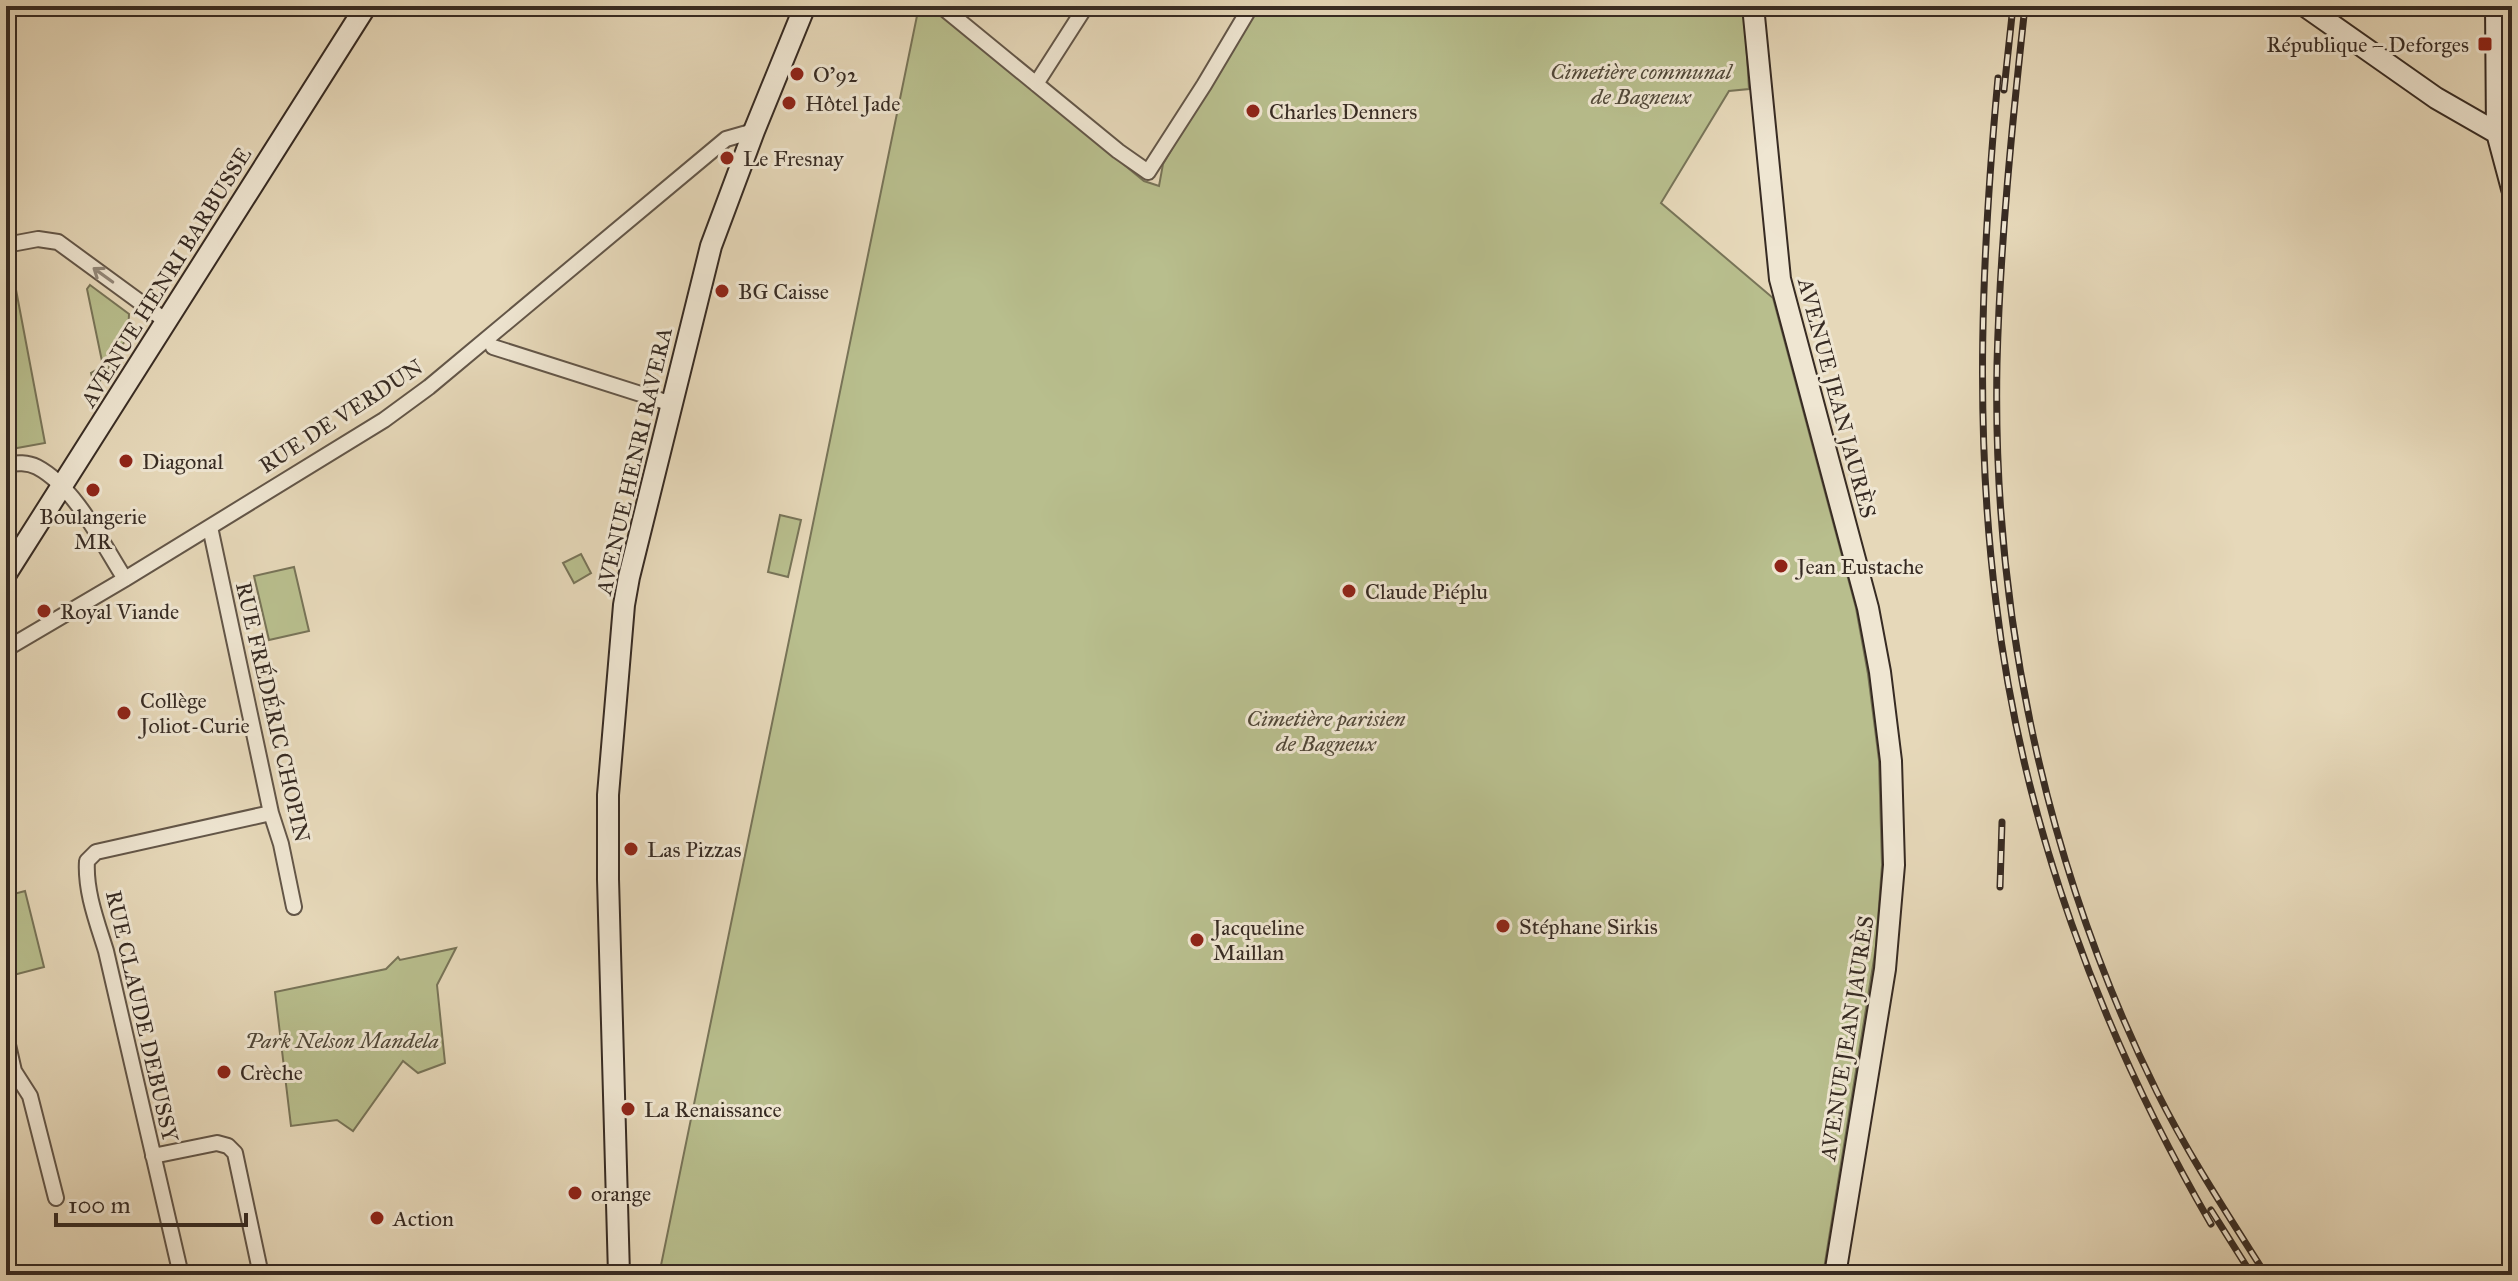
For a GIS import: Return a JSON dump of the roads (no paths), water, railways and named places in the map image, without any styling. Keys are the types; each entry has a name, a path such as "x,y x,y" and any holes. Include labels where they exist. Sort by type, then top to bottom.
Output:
{"street":[{"name":"AVENUE HENRI BARBUSSE","path":"6,574 366,6"},
{"name":"AVENUE HENRI RAVERA","path":"619,1275 608,807 629,577 711,246 805,6"},
{"path":"941,6 1148,172 1251,6"},
{"name":"AVENUE JEAN JAURÈS","path":"1753,6 1780,279 1868,608 1891,761 1894,865 1885,969 1835,1275"},
{"path":"2305,6 2436,98 2505,138"},
{"path":"2496,6 2505,138 2512,189"},
{"path":"1036,84 1082,9"},
{"name":"RUE DE VERDUN","path":"6,649 384,420 726,139 754,131"},
{"path":"6,245 38,239 58,242 166,321"},
{"path":"493,347 672,404"},
{"path":"6,464 22,462 35,466 61,487 76,503 125,579"},
{"name":"RUE FRÉDÉRIC CHOPIN","path":"210,527 294,907"},
{"name":"RUE CLAUDE DEBUSSY","path":"181,1275 106,951 96,921 86,874 87,861 96,852 271,813"},
{"path":"6,1036 14,1071 30,1096 56,1198"},
{"name":"AVENUE HENRI RAVERA","path":"610,1275 609,1168 613,1090"},
{"path":"153,1156 217,1143 228,1146 235,1153 261,1275"}],"railway":[{"path":"2004,90 2013,6"},
{"path":"2025,6 2011,140 1997,364 1998,458 2004,552 2016,645 2056,829 2084,919 2118,1007 2182,1139 2266,1275"},
{"path":"1998,78 1985,274 1983,406 1989,537 2008,684 2046,845 2072,924 2134,1077 2211,1224"},
{"path":"2000,887 2002,822"},
{"path":"2211,1210 2252,1275"}],"place":[{"name":"République – Deforges","path":"2485,44"},
{"name":"O'92","path":"797,74"},
{"name":"Hôtel Jade","path":"789,103"},
{"name":"Charles Denners","path":"1253,111"},
{"name":"Le Fresnay","path":"727,158"},
{"name":"BG Caisse","path":"722,291"},
{"name":"Diagonal","path":"126,461"},
{"name":"Boulangerie MR","path":"93,490"},
{"name":"Jean Eustache","path":"1781,566"},
{"name":"Claude Piéplu","path":"1349,591"},
{"name":"Royal Viande","path":"44,611"},
{"name":"Collège Joliot-Curie","path":"124,713"},
{"name":"Las Pizzas","path":"631,849"},
{"name":"Stéphane Sirkis","path":"1503,926"},
{"name":"Jacqueline Maillan","path":"1197,940"},
{"name":"Crèche","path":"224,1072"},
{"name":"La Renaissance","path":"628,1109"},
{"name":"orange","path":"575,1193"},
{"name":"Action","path":"377,1218"}],"park label":[{"name":"Cimetière communal de Bagneux","path":"1641,84"},
{"name":"Cimetière parisien de Bagneux","path":"1326,730"},
{"name":"Park Nelson Mandela","path":"342,1040"}]}
